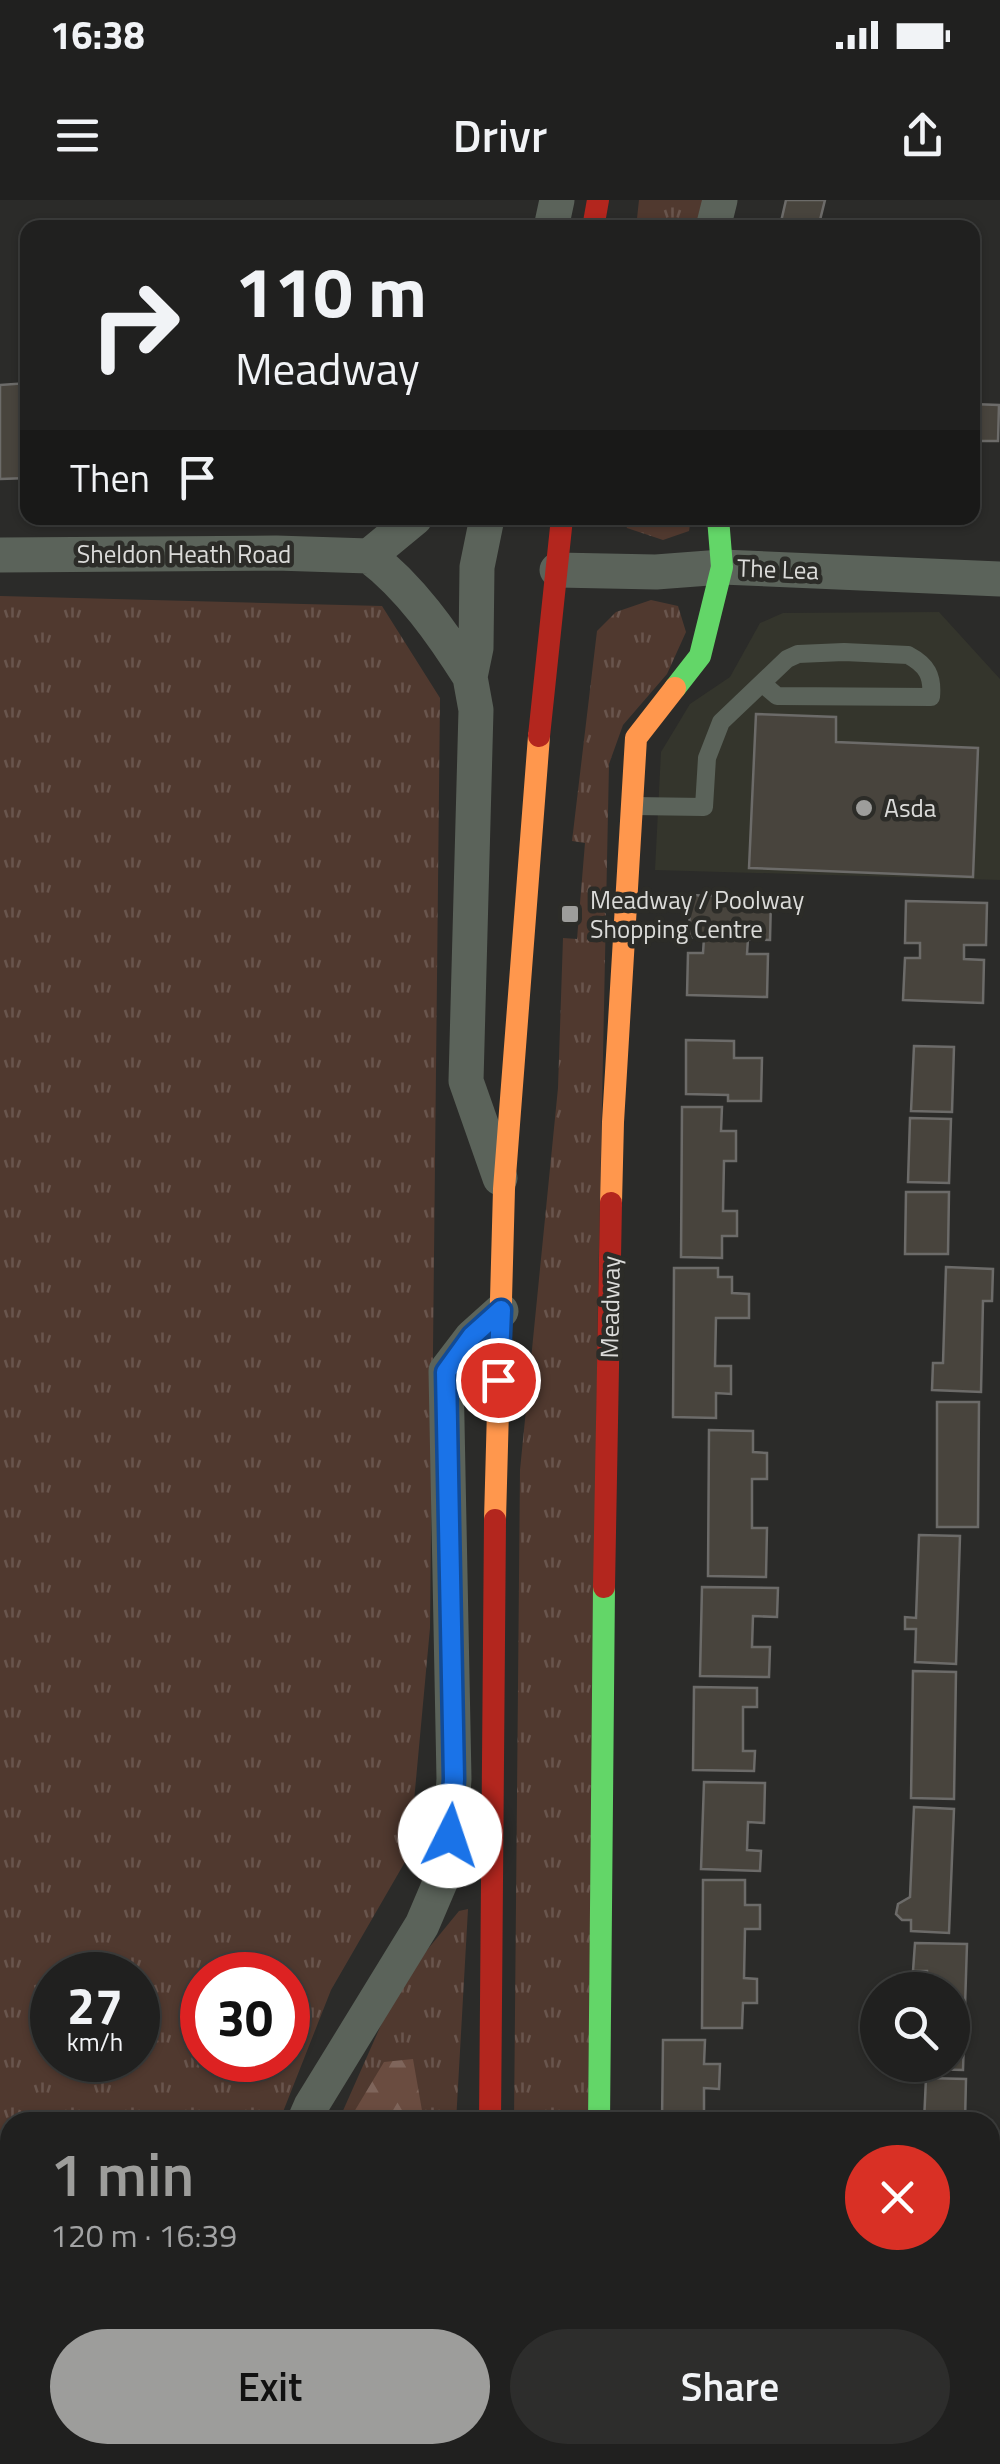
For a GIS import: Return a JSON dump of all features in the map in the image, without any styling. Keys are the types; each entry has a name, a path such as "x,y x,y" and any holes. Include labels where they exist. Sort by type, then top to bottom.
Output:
{"street":[{"path":"407,525 369,556 393,574 470,677"},
{"path":"486,525 477,567 476,648 470,677 476,710 466,1081 504,1189"},
{"path":"490,2112 496,1450 504,1189 545,654 561,525"},
{"name":"Meadway","path":"599,2112 614,1122 636,738 700,656 722,567 719,525"},
{"name":"Sheldon Heath Road","path":"0,555 369,556"},
{"name":"The Lea","path":"557,570 656,572 722,567 1000,578"},
{"path":"308,2112 422,1925 448,1864 454,1779 446,1372 472,1336 501,1310"}],"lane":[{"path":"633,806 704,807 712,739 721,722 773,672 798,654 908,655 920,662 932,682 932,697 778,696 763,684"}],"shaded area":[{"path":"939,612 1000,679 1000,880 655,870 661,752 690,704 730,677 760,623 783,613"}],"green space":[{"path":"639,200 703,200 698,220 637,220"},
{"path":"626,525 690,525 689,531 663,540"},
{"path":"0,596 382,606 440,698 430,1628 409,1855 331,1990 310,2043 310,1952 180,1952 180,2082 295,2082 283,2112 0,2112"},
{"path":"651,600 678,606 686,632 667,674 623,725 609,764 588,2112 514,2112 520,1470 558,1088 563,938 577,939 585,843 572,841 597,631 616,612"},
{"path":"468,1909 457,2112 342,2112 409,1972 459,1911"},
{"path":"413,2059 422,2112 354,2112 384,2062"}],"building":[{"path":"786,200 825,200 820,220 781,220"},
{"path":"20,384 20,478 0,479 0,385"},
{"path":"980,404 999,405 998,441 980,441"},
{"name":"Asda","path":"756,714 836,717 836,742 978,748 973,877 749,868"},
{"path":"690,895 771,898 770,940 748,939 747,954 768,954 767,997 687,995 688,953 703,953 704,938 689,937"},
{"path":"906,901 987,903 986,945 964,945 964,959 984,960 983,1003 903,1000 905,958 920,958 920,943 905,943"},
{"path":"686,1040 734,1041 734,1058 762,1058 761,1101 728,1101 728,1095 686,1094"},
{"path":"914,1046 954,1047 952,1112 911,1111"},
{"path":"682,1107 722,1107 721,1131 736,1131 736,1161 724,1161 723,1211 737,1211 737,1236 722,1236 722,1258 681,1257"},
{"path":"910,1118 951,1119 949,1183 908,1182"},
{"path":"906,1192 949,1192 948,1254 905,1254"},
{"path":"946,1267 993,1269 992,1301 983,1301 981,1392 932,1390 933,1363 943,1363"},
{"path":"674,1268 718,1268 718,1277 732,1277 732,1293 749,1294 749,1318 716,1318 715,1366 731,1366 731,1394 716,1393 716,1418 673,1417"},
{"path":"937,1402 979,1402 978,1527 937,1527"},
{"path":"709,1430 753,1431 753,1452 767,1453 767,1479 752,1479 752,1528 767,1528 766,1577 708,1576"},
{"path":"919,1535 960,1536 956,1664 915,1662 916,1629 905,1629 905,1617 916,1618"},
{"path":"702,1587 778,1588 777,1617 753,1616 752,1647 770,1647 769,1677 700,1676"},
{"path":"913,1671 956,1672 954,1799 911,1798"},
{"path":"694,1687 757,1688 757,1707 743,1707 743,1751 755,1751 754,1771 693,1770"},
{"path":"704,1782 765,1783 764,1823 748,1822 747,1850 761,1851 760,1871 701,1869"},
{"path":"914,1807 954,1809 949,1933 911,1931 911,1920 902,1920 896,1914 898,1904 910,1897"},
{"path":"703,1880 745,1880 745,1905 760,1905 760,1929 745,1929 744,1978 757,1979 757,2003 743,2003 742,2028 702,2028"},
{"path":"915,1943 967,1944 966,1972 913,1971"},
{"path":"663,2040 705,2040 704,2064 720,2064 719,2089 704,2088 704,2112 662,2112"},
{"path":"926,2082 966,2082 965,2112 924,2112"}],"traffic: fast":[{"path":"675,688 700,656 722,567 719,525"},
{"path":"599,2112 604,1587"}],"traffic: slow":[{"path":"611,1203 636,738 675,688"},
{"path":"495,1520 504,1189 539,736"}],"traffic: jam":[{"path":"594,220 598,200"},
{"path":"539,736 561,525"},
{"path":"604,1587 611,1203"},
{"path":"490,2112 495,1520"}],"place":[{"name":"Asda","path":"864,808"},
{"name":"Meadway / Poolway Shopping Centre","path":"570,914"}],"route":[{"path":"450,1836 454,1779 446,1372 472,1336 501,1310 498,1380"}]}
